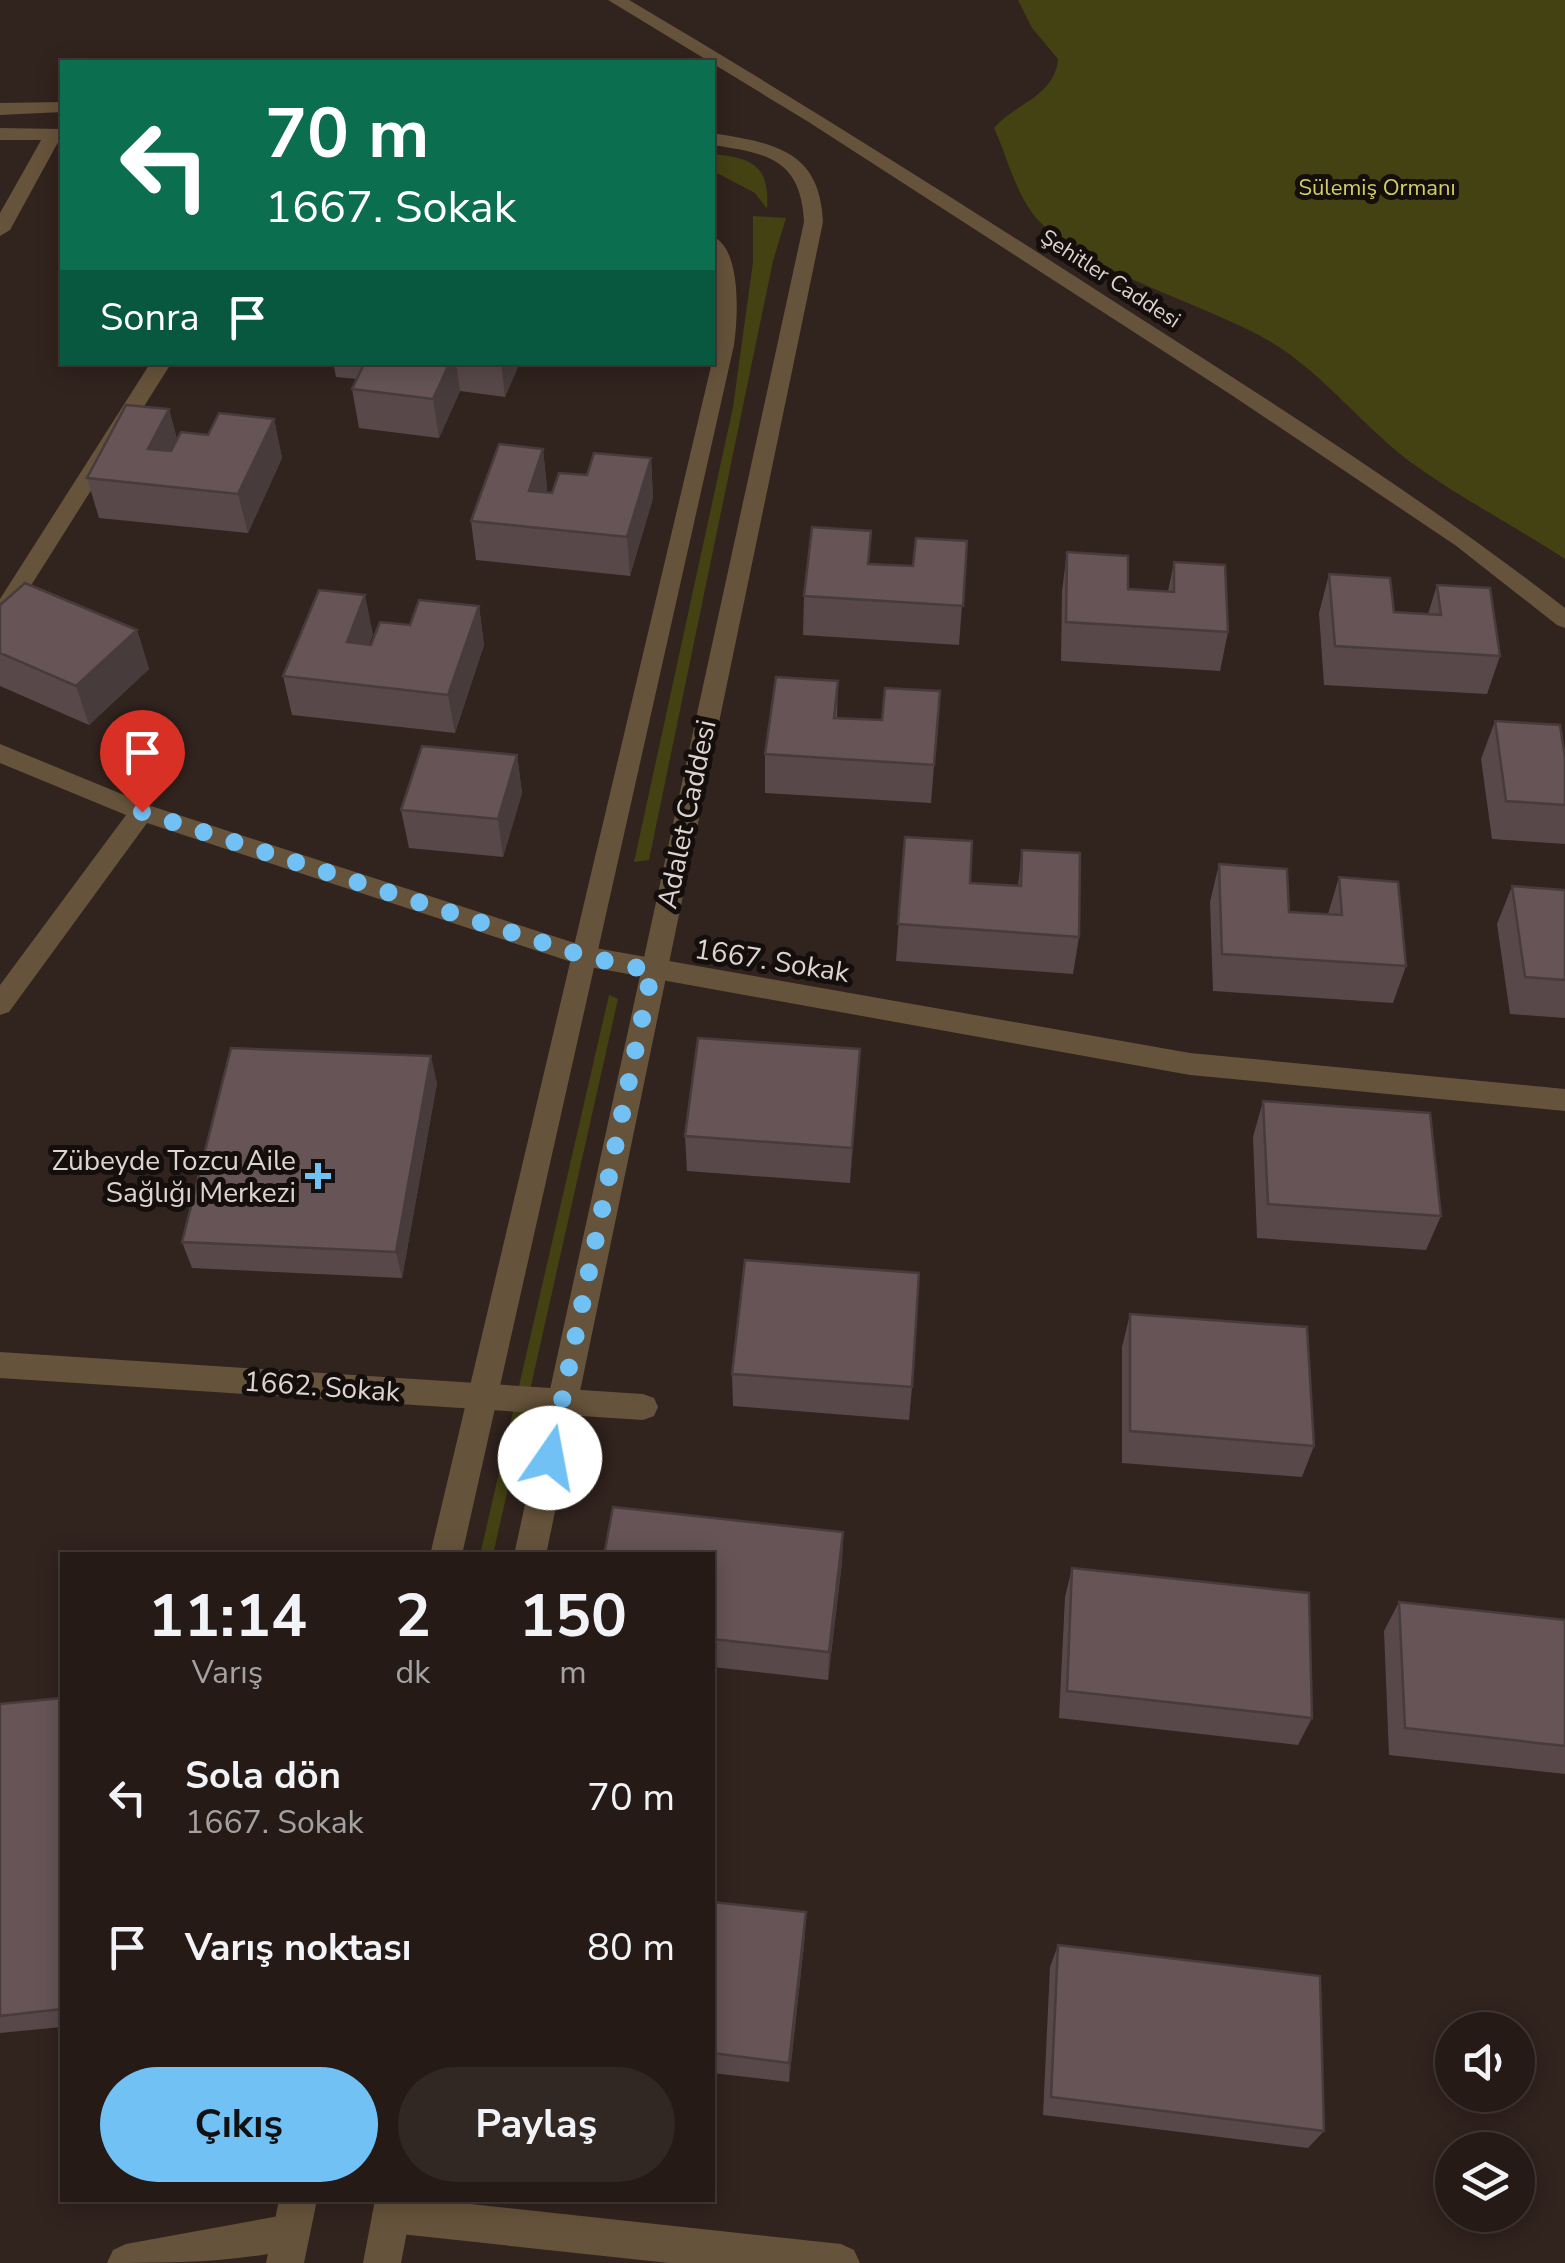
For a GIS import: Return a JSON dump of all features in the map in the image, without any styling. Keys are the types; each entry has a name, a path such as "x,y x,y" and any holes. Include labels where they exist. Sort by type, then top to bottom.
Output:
{"street":[{"name":"Şehitler Caddesi","path":"616,0 814,117 1240,391 1463,540 1565,620"},
{"path":"0,108 60,108"},
{"path":"0,134 58,134"},
{"path":"0,230 58,134"},
{"name":"Adalet Caddesi","path":"531,1552 816,218 810,181 794,165 764,150 715,141"},
{"path":"447,1552 724,345 727,292 723,264 715,248"},
{"path":"0,617 160,365"},
{"name":"1667. Sokak","path":"0,752 142,812 584,956 1190,1064 1565,1100"},
{"path":"0,1005 142,812"},
{"name":"1662. Sokak","path":"0,1365 643,1407"},
{"path":"382,2263 392,2207 841,2263"},
{"path":"126,2263 291,2232"}],"green space":[{"name":"Sülemiş Ormanı","path":"1018,0 1565,0 1565,559 1416,466 1310,371 1271,342 1090,258 1041,223 1019,191 994,128 1050,82 1058,59 1032,28"},
{"path":"715,154 739,158 756,167 765,183 767,209 755,193 715,172"},
{"path":"753,216 786,218 773,261 649,860 634,862 733,407 753,262"},
{"path":"609,995 618,999 494,1552 481,1552"}],"building":[{"path":"364,365 449,365 433,399 352,389"},
{"path":"126,405 169,409 148,449 171,451 181,432 208,435 219,413 274,419 238,494 87,478"},
{"path":"499,444 543,449 529,491 552,493 559,473 587,475 594,453 651,458 627,537 471,521"},
{"path":"812,527 871,531 868,564 913,566 916,538 967,541 963,606 804,596"},
{"path":"1067,552 1128,556 1128,589 1174,592 1174,562 1225,565 1228,632 1066,622"},
{"path":"1329,574 1390,578 1394,612 1441,615 1437,585 1490,588 1500,656 1335,646"},
{"path":"25,583 137,630 76,686 0,653 0,605"},
{"path":"319,590 365,595 347,642 371,645 380,622 410,625 419,600 479,606 448,695 283,676"},
{"path":"776,677 838,681 834,718 882,720 885,688 940,691 934,765 765,754"},
{"path":"1495,721 1560,725 1565,805 1506,801"},
{"path":"422,746 517,755 498,819 401,810"},
{"path":"905,837 972,841 970,883 1021,886 1022,850 1080,853 1079,937 898,924"},
{"path":"1219,864 1287,869 1289,912 1342,915 1339,877 1398,882 1406,966 1222,954"},
{"path":"1512,886 1565,890 1565,980 1525,977"},
{"path":"698,1038 860,1049 852,1148 685,1136"},
{"name":"Zübeyde Tozcu Aile Sağlığı Merkezi","path":"231,1048 431,1056 396,1252 182,1242"},
{"path":"1263,1101 1430,1113 1441,1216 1268,1204"},
{"path":"745,1260 919,1273 912,1387 732,1374"},
{"path":"1130,1314 1307,1327 1314,1446 1130,1431"},
{"path":"613,1507 843,1532 829,1652 715,1639 715,1552 605,1552"},
{"path":"1072,1568 1309,1593 1312,1718 1067,1691"},
{"path":"1399,1602 1565,1620 1565,1746 1405,1728"},
{"path":"60,1698 60,2009 0,2016 0,1704"},
{"path":"715,1902 806,1912 789,2063 715,2053"},
{"path":"1058,1945 1320,1976 1324,2131 1051,2097"}],"place":[{"name":"Zübeyde Tozcu Aile Sağlığı Merkezi","path":"318,1176"}],"route":[{"path":"142,812 584,956 652,971 550,1458"}]}
